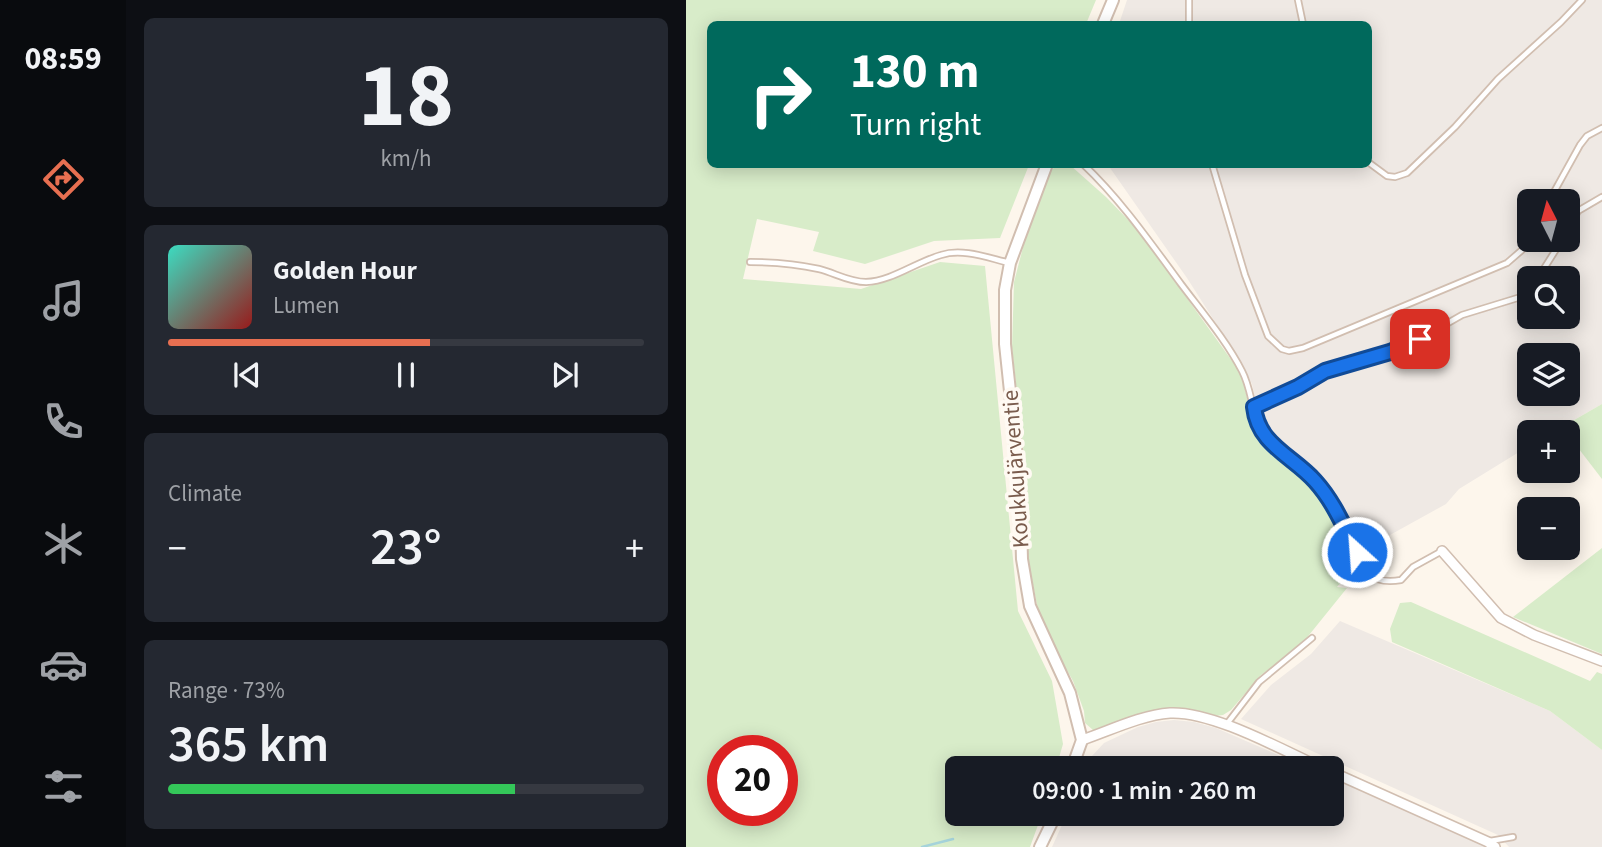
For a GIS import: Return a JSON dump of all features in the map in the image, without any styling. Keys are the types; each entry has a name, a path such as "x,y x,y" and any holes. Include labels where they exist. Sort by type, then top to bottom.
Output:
{"street":[{"path":"1104,21 1113,0"},
{"name":"Koukkujärventie","path":"1045,168 1010,263 1005,290 1005,344 1020,486 1022,559 1030,606 1070,693 1082,740"},
{"path":"1442,551 1502,618 1534,635 1602,661"},
{"path":"1076,756 1082,740 1169,713 1188,714 1226,725 1295,756"},
{"path":"1344,777 1492,844"},
{"path":"1040,847 1050,826"}],"lane":[{"path":"1189,0 1189,21"},
{"path":"1298,0 1302,21"},
{"path":"1372,165 1387,176 1395,177 1407,173 1455,127 1498,79 1562,22 1582,0"},
{"path":"1556,189 1580,145 1587,136 1602,128"},
{"path":"1087,168 1107,188 1210,322 1250,387 1257,423 1266,438 1314,479 1334,505 1373,579 1389,582 1401,580 1413,567 1442,551"},
{"path":"1213,168 1245,275 1268,336 1282,349 1289,351 1303,348 1507,263 1520,252"},
{"path":"1580,210 1602,197"},
{"path":"750,262 820,269 867,282 887,277 943,254 963,252 1010,263"},
{"path":"1254,407 1325,371 1390,352 1420,339 1462,315 1517,298"},
{"path":"1360,581 1369,574"},
{"path":"1226,725 1259,682 1312,638"},
{"path":"1492,844 1513,837"}],"shaded area":[{"path":"1127,0 1602,0 1602,404 1574,420 1517,420 1517,453 1459,489 1446,504 1361,551 1343,510 1317,476 1299,459 1286,452 1260,422 1252,384 1187,278 1110,168 1372,168 1372,21 1120,21"},
{"path":"1340,621 1550,711 1602,750 1602,847 1509,847 1498,835 1344,765 1344,756 1323,756 1241,719 1271,685 1311,654"},
{"path":"1156,722 1194,722 1216,728 1280,756 1092,756 1104,743 1138,727"},
{"path":"1344,783 1489,847 1052,847 1062,826 1344,826"}],"green space":[{"path":"686,0 1096,0 1087,21 707,21 707,168 1028,168 1000,238 934,241 865,264 813,251 819,232 757,219 743,279 861,289 940,262 985,266 1018,611 1052,681 1063,744 1060,756 945,756 945,826 1038,826 1030,847 686,847"},
{"path":"1054,168 1073,168 1138,230 1240,372 1251,415 1262,439 1319,491 1339,522 1360,567 1354,578 1342,581 1337,587 1347,588 1301,645 1261,675 1231,710 1223,715 1215,716 1190,710 1093,730 1085,723 1084,711 1073,681 1048,636 1037,605 1028,559 1027,483 1012,348 1014,282 1033,209"},
{"path":"1602,404 1602,479 1580,450 1580,420 1574,420"},
{"path":"1602,548 1602,654 1513,617"},
{"path":"1411,602 1590,681 1597,672 1602,674 1602,750 1550,711 1392,642 1390,629 1400,603"}],"waterway":[{"path":"922,847 953,839"}],"route":[{"path":"1357,552 1334,505 1314,479 1266,438 1257,423 1254,407 1271,401 1325,371 1390,352 1420,339"}]}
